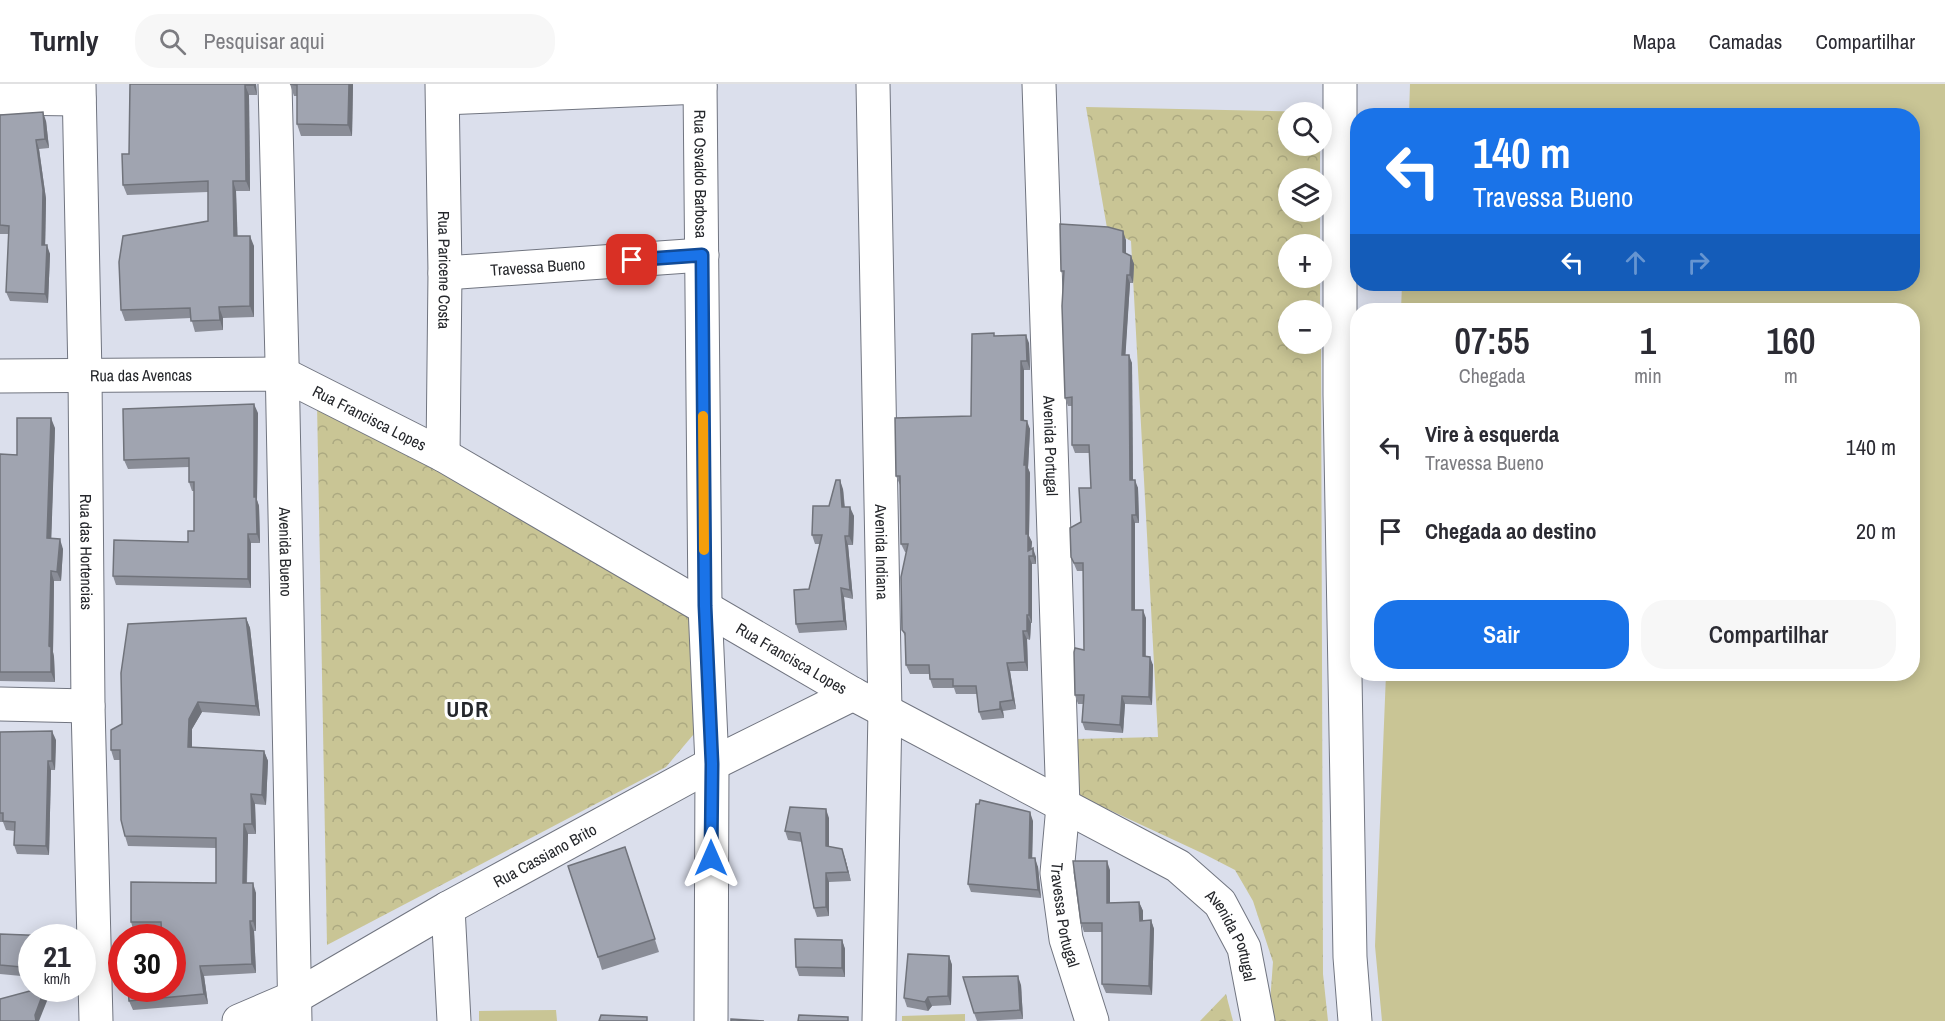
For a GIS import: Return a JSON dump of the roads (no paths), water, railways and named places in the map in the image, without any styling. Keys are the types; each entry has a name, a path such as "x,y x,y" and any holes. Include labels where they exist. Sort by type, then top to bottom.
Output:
{"street":[{"name":"Avenida Bueno","path":"275,84 295,1009"},
{"name":"Avenida Indiana","path":"873,84 885,711 879,1021"},
{"name":"Avenida Portugal","path":"1039,84 1063,806"},
{"path":"1340,84 1340,395 1350,957 1355,1021"},
{"path":"442,91 700,86"},
{"name":"Rua Osvaldo Barbosa","path":"700,86 705,606 712,764 711,1021"},
{"path":"0,98 79,91"},
{"name":"Rua das Hortencias","path":"79,91 85,376 88,706 96,1021"},
{"name":"Rua Paricene Costa","path":"442,91 445,273 443,455"},
{"name":"Travessa Bueno","path":"445,273 702,255"},
{"name":"Rua das Avencas","path":"0,376 283,374"},
{"name":"Rua Francisca Lopes","path":"283,374 443,455 853,694 1178,866"},
{"name":"Rua Cassiano Brito","path":"239,1021 295,1009 448,908 712,764 853,694"},
{"path":"0,704 88,706"},
{"name":"Travessa Portugal","path":"1063,806 1057,873 1066,939 1092,1021"},
{"name":"Avenida Portugal","path":"1178,866 1220,903 1244,948 1258,1021"},
{"path":"448,908 454,1021"}],"district":[{"name":"UDR","path":"468,709"}]}
